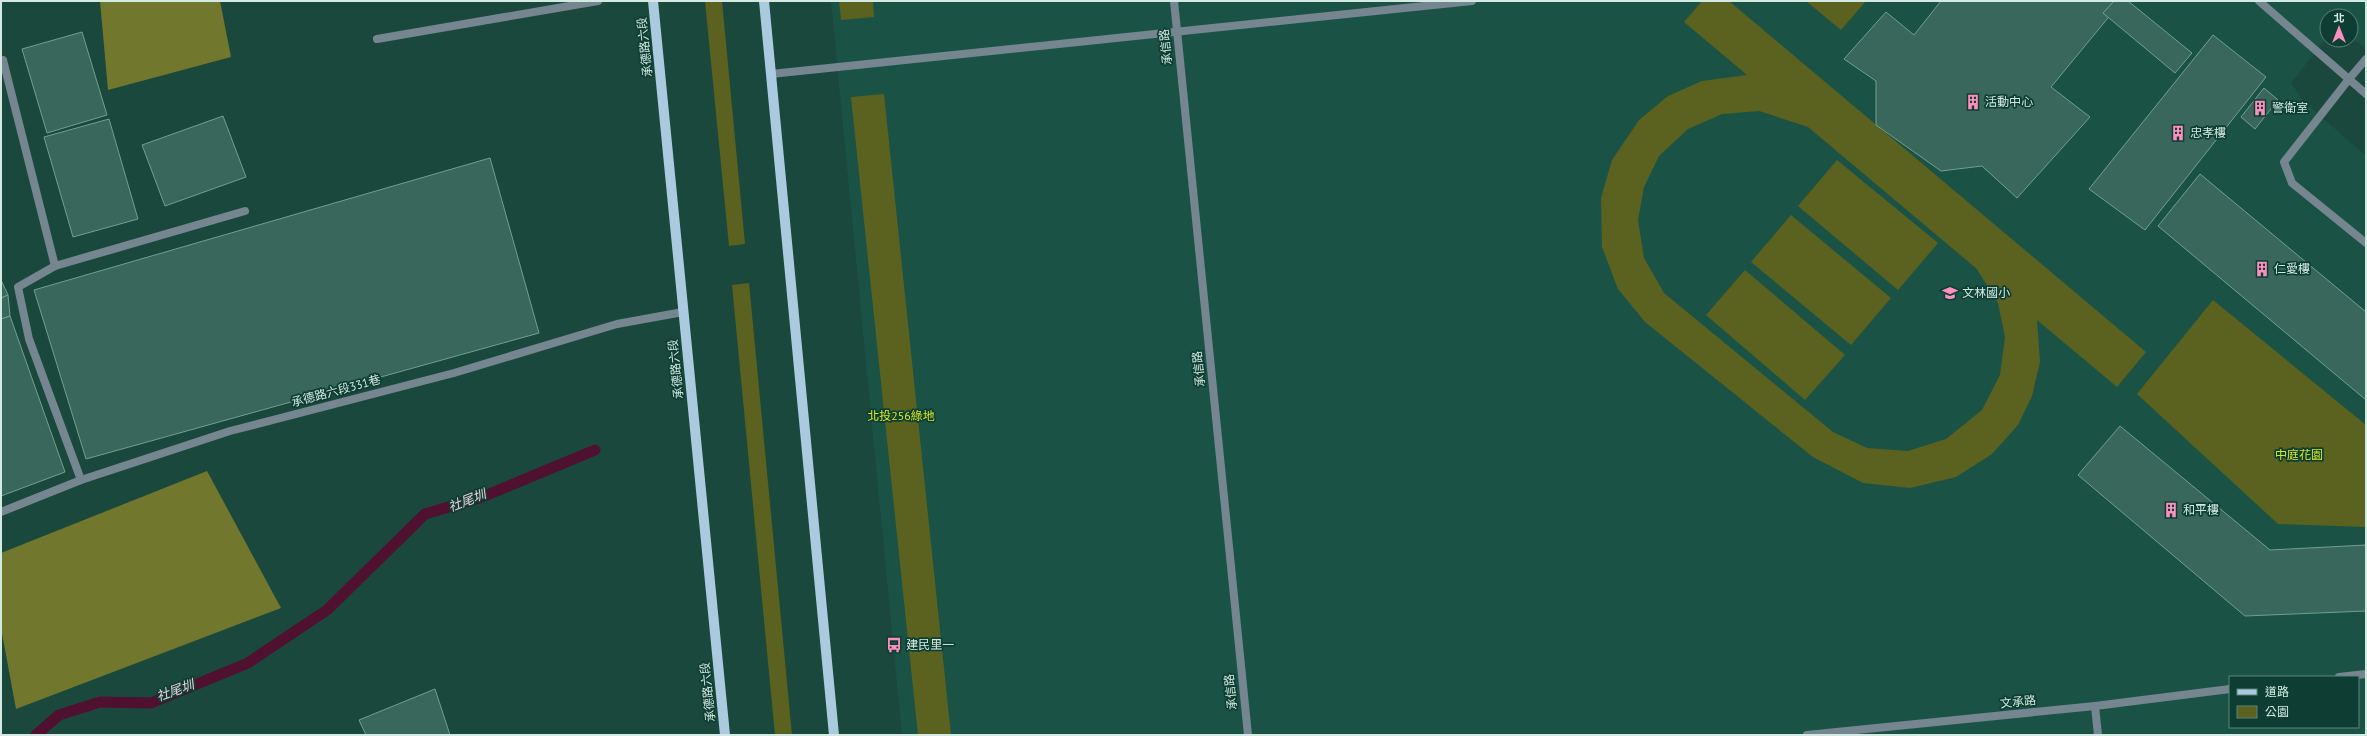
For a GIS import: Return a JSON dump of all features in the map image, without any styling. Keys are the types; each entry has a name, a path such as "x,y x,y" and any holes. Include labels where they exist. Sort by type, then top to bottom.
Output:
{"main road":[{"name":"承德路六段","path":"653,1 725,735"},
{"path":"764,1 834,735"}],"street":[{"path":"377,39 598,1"},
{"name":"承信路","path":"1174,1 1248,735"},
{"path":"771,74 1472,1"},
{"path":"2259,1 2366,94"},
{"path":"2366,59 2284,162 2292,183 2366,243"},
{"path":"3,60 56,266"},
{"path":"81,480 28,339 18,287 56,266 246,210"},
{"name":"承德路六段331巷","path":"1,512 81,480 230,431 454,373 617,324 683,312"},
{"path":"2348,676 2366,674"},
{"name":"文承路","path":"1807,735 2095,706 2229,689"},
{"path":"2095,706 2098,735"}],"shaded area":[{"path":"831,1 2366,1 2366,49 2359,43 2359,8 2319,8 2319,47 2291,83 2303,101 2366,156 2366,735 902,735"}],"green space":[{"path":"100,1 220,1 231,57 108,90"},
{"path":"705,1 722,1 745,244 729,246"},
{"path":"839,1 873,1 874,17 841,20"},
{"path":"1702,1 1729,1 2146,352 2117,387 2037,320 2040,362 2032,396 2018,425 1992,454 1956,477 1910,488 1863,483 1813,457 1645,322 1618,289 1602,247 1601,198 1612,160 1639,120 1668,96 1702,81 1747,75 1684,22","holes":["1759,111 1808,127 1977,269 1998,303 2005,337 2000,375 1982,410 1946,439 1908,451 1867,448 1833,432 1664,293 1644,258 1638,220 1644,187 1659,156 1688,129 1722,114"]},
{"path":"1806,1 1866,1 1841,30"},
{"name":"北投256綠地","path":"884,94 951,735 918,735 851,97"},
{"path":"1837,160 1938,243 1898,290 1798,206"},
{"path":"1791,215 1891,298 1851,345 1751,262"},
{"path":"1745,270 1845,355 1805,400 1706,315"},
{"path":"749,283 792,735 775,735 732,285"},
{"name":"中庭花園","path":"2213,300 2366,425 2366,527 2278,524 2137,394"},
{"path":"207,471 281,608 16,709 1,628 1,553"}],"building":[{"name":"活動中心","path":"1941,1 2122,1 2051,87 2090,117 2017,198 1982,166 1941,171 1876,125 1876,81 1844,59 1886,12 1914,35"},
{"path":"2114,1 2128,1 2192,53 2175,73 2103,13"},
{"path":"82,32 107,115 47,133 22,49"},
{"name":"忠孝樓","path":"2213,35 2266,77 2145,230 2089,189"},
{"name":"警衛室","path":"2264,88 2278,100 2255,129 2241,117"},
{"path":"223,116 246,177 165,206 142,145"},
{"path":"109,119 138,219 73,237 44,137"},
{"path":"490,158 539,333 86,459 34,290"},
{"name":"仁愛樓","path":"2200,174 2366,312 2366,400 2158,226"},
{"path":"1,280 8,295 1,298"},
{"path":"8,295 10,316 1,319 1,298"},
{"path":"10,316 65,472 1,496 1,319"},
{"name":"和平樓","path":"2120,426 2270,550 2366,545 2366,611 2245,616 2078,475"},
{"path":"435,689 450,735 366,735 359,720"}],"waterway":[{"name":"社尾圳","path":"36,735 59,715 100,702 151,703 248,663 327,610 425,514 482,497 595,450"}],"place":[{"name":"活動中心","path":"1973,102"},
{"name":"警衛室","path":"2260,108"},
{"name":"忠孝樓","path":"2178,133"},
{"name":"仁愛樓","path":"2262,269"},
{"name":"文林國小","path":"1950,293"},
{"name":"和平樓","path":"2171,510"},
{"name":"建民里一","path":"894,645"}]}
